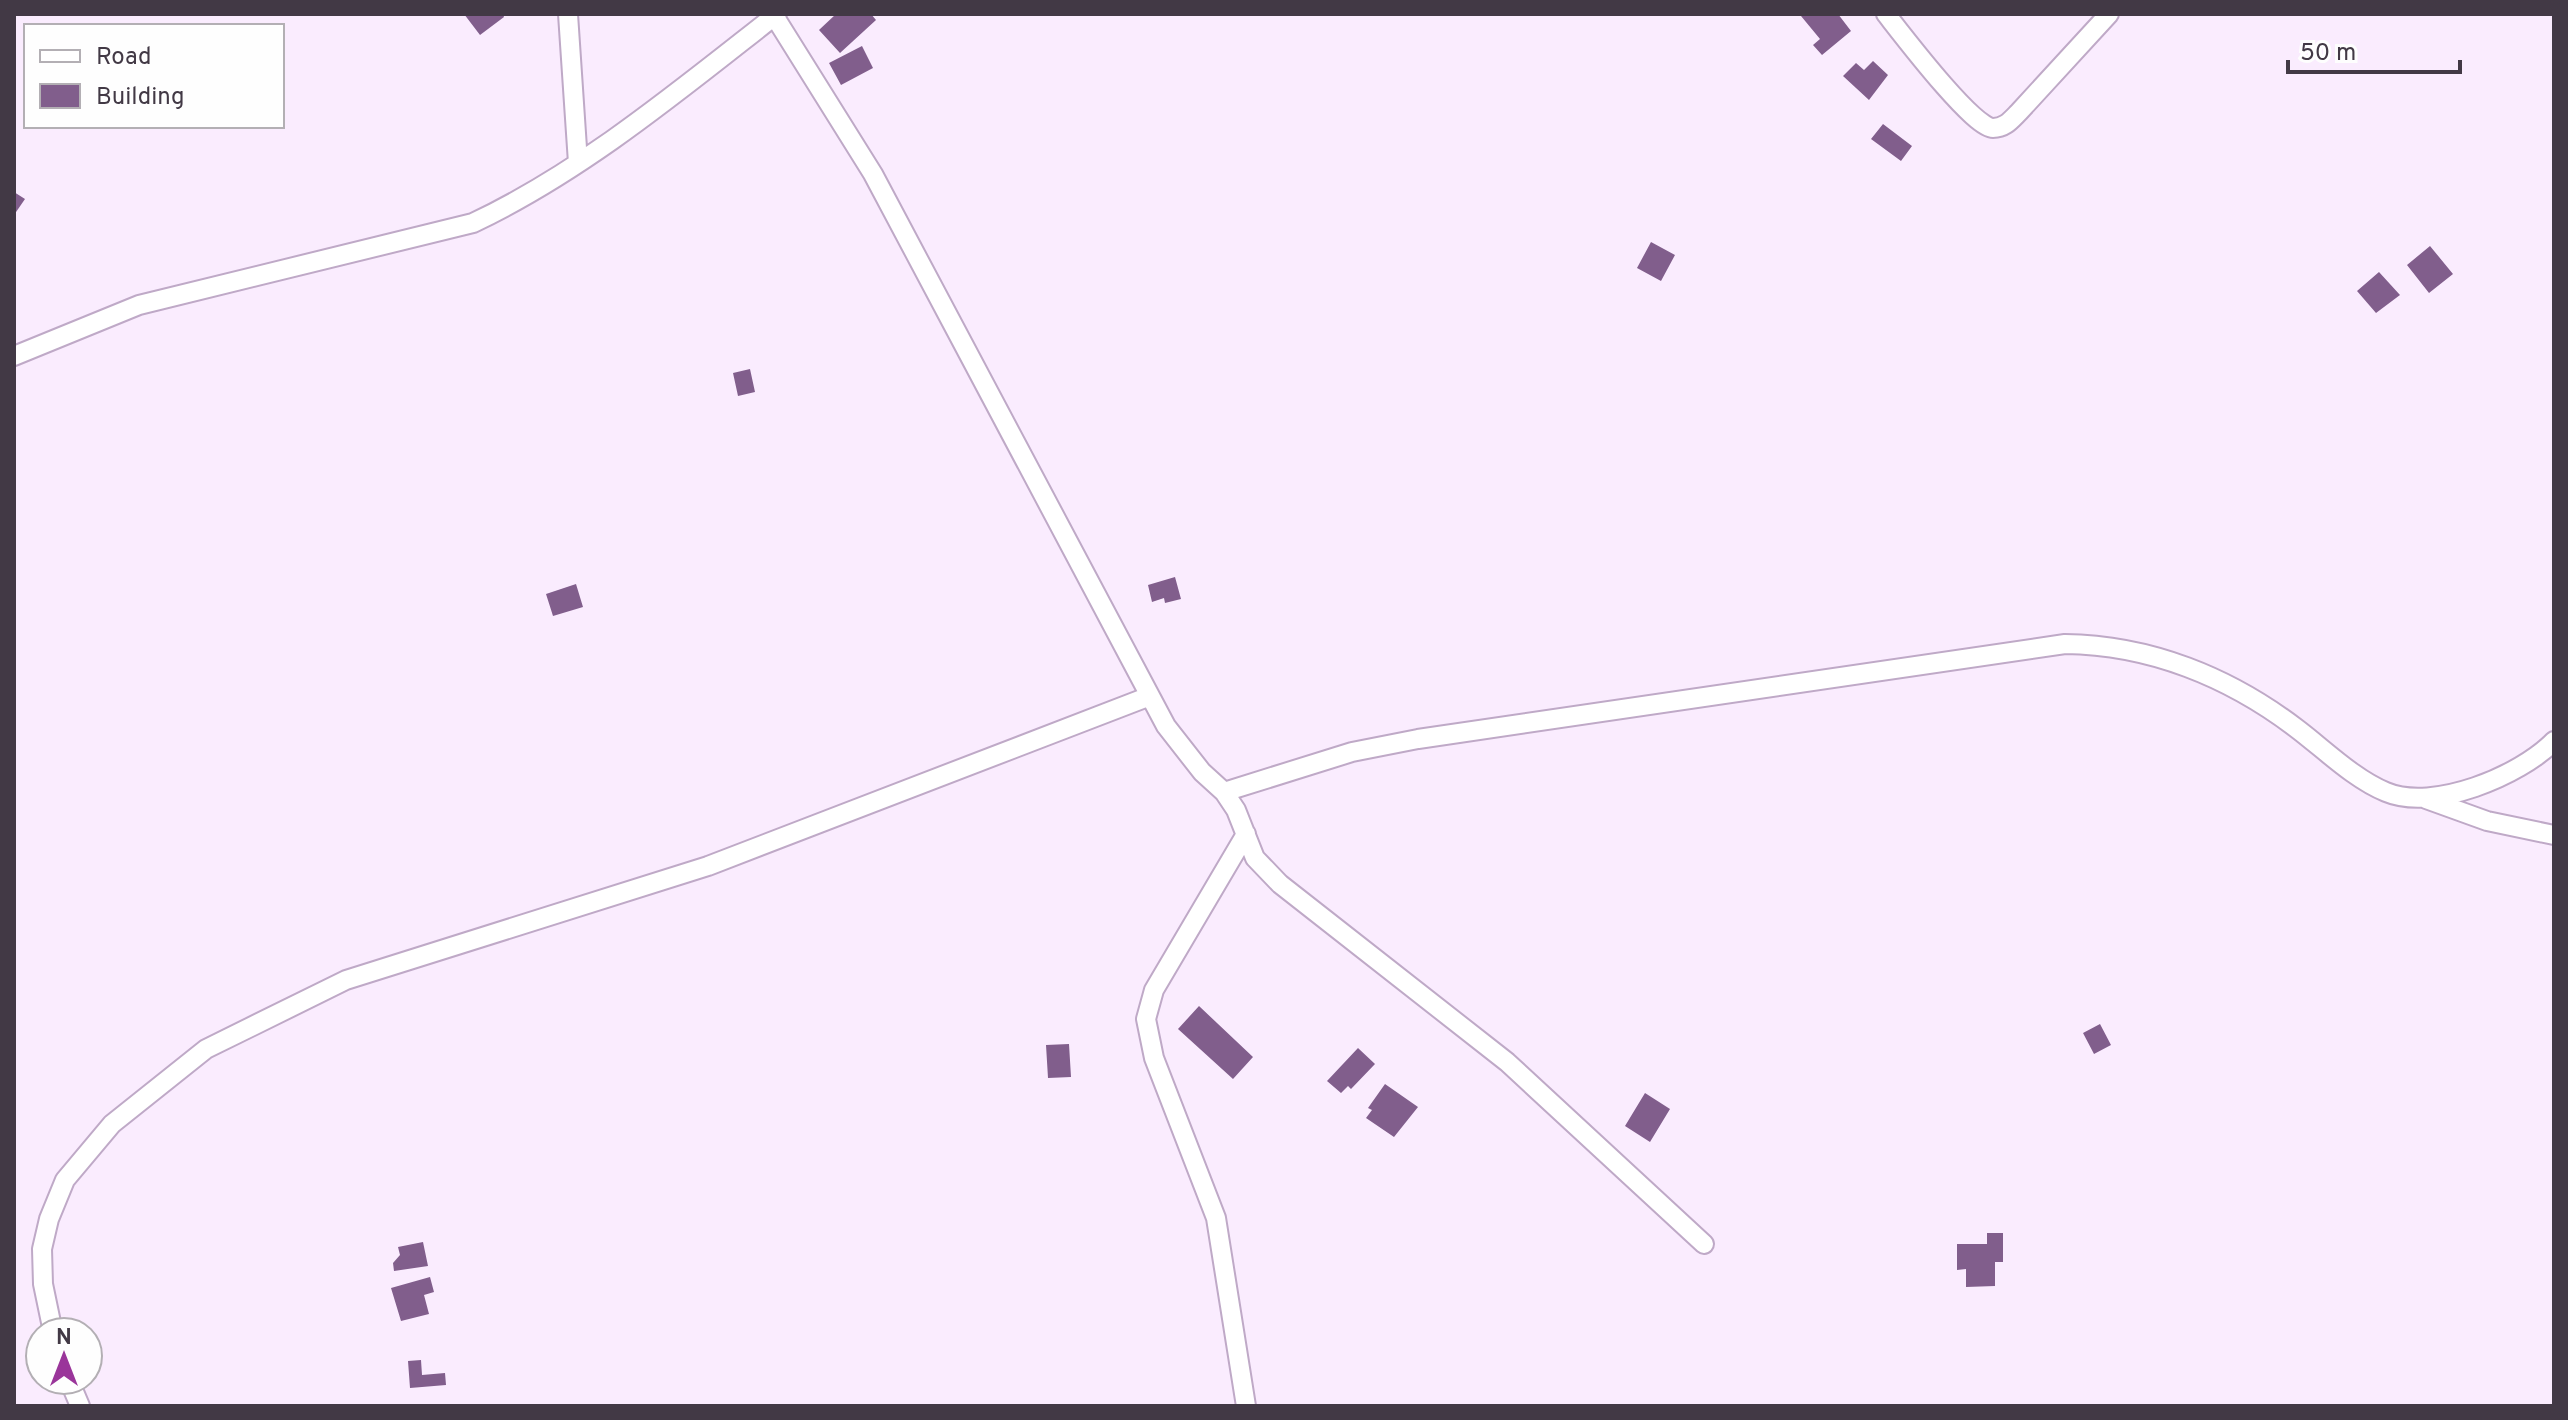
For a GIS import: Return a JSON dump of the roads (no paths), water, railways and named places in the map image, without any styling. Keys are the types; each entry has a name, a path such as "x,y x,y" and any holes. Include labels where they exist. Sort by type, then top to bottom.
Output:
{"street":[{"path":"568,14 578,163"},
{"path":"1886,14 1948,90 1984,126 1995,129 2005,125 2019,112 2109,14"},
{"path":"14,356 139,305 473,223 520,201 578,163 775,15 873,174 1166,726 1202,772 1224,792 1255,858 1280,884 1507,1062 1704,1244"},
{"path":"1224,792 1352,752 1418,739 2065,644 2092,644 2153,655 2216,677 2273,710 2369,783 2405,798 2424,798 2509,774 2554,741"},
{"path":"50,1316 43,1284 42,1249 49,1219 65,1180 112,1124 206,1049 346,980 708,866 1150,696"},
{"path":"2424,798 2487,821 2554,835"},
{"path":"1246,834 1154,990 1146,1019 1154,1058 1216,1218 1246,1406"}]}
